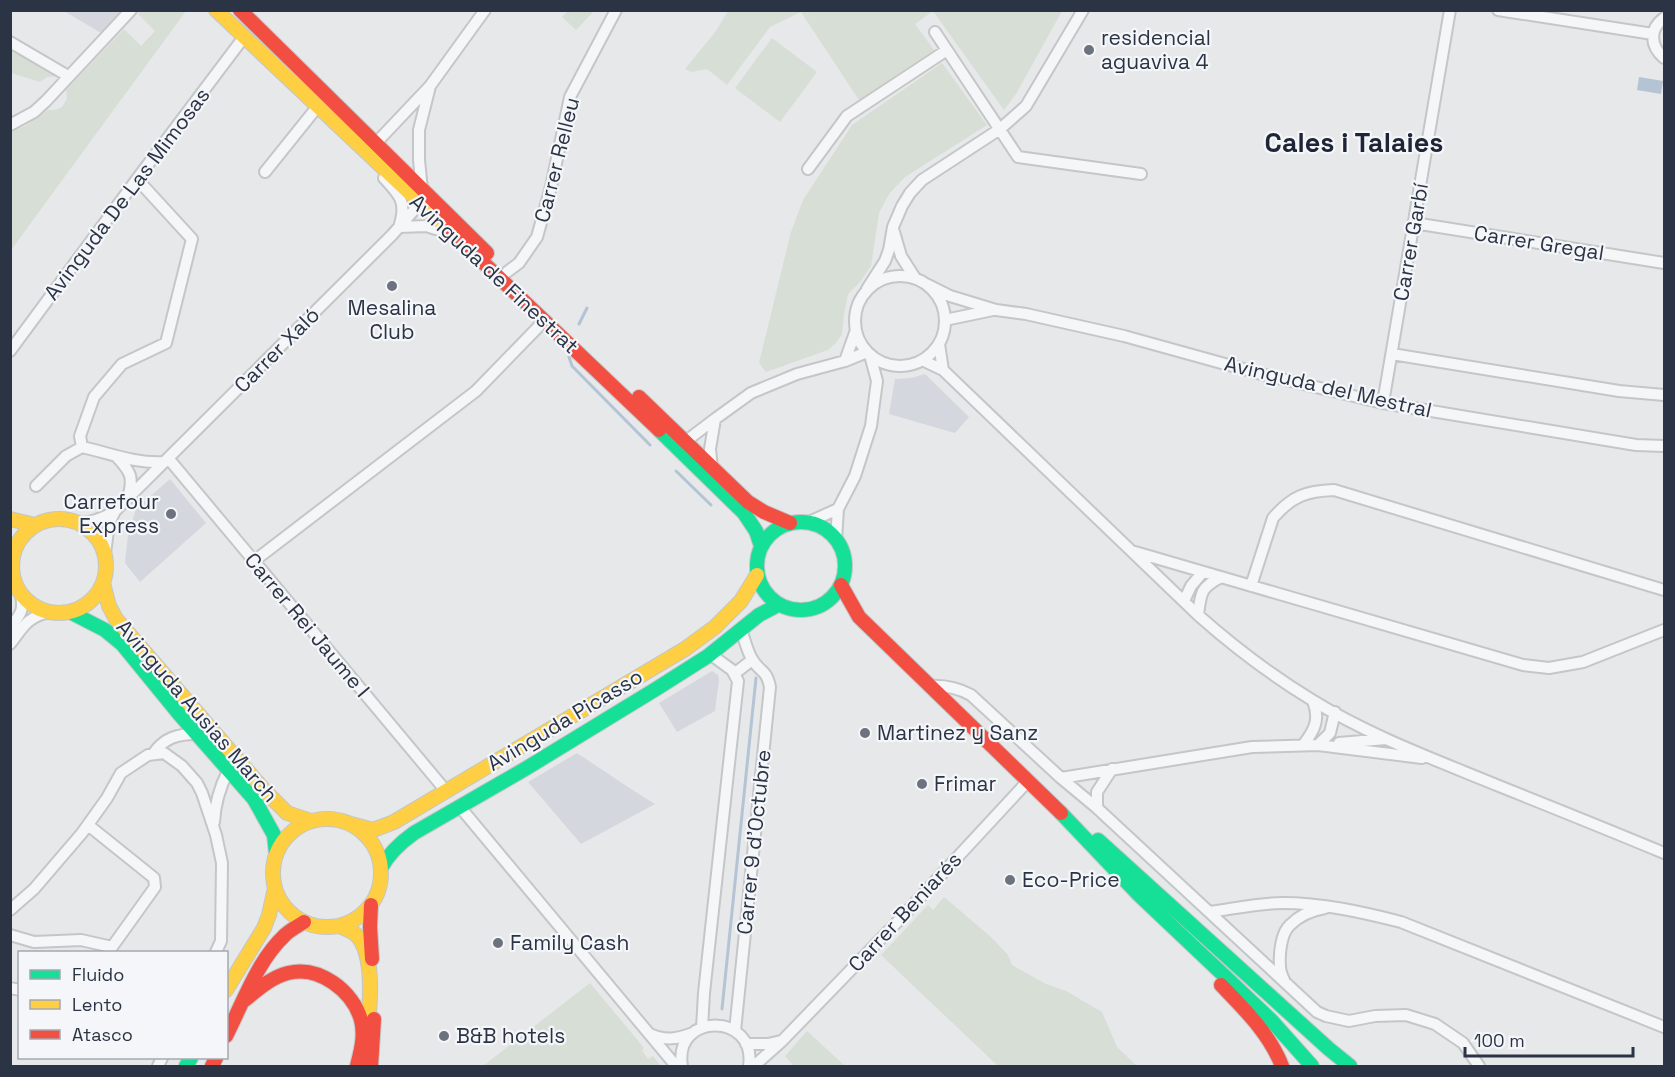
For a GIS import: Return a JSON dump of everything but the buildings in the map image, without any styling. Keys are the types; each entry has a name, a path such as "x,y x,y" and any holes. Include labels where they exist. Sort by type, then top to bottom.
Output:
{"main road":[{"name":"Avinguda de Finestrat","path":"216,10 380,166 420,196 435,203 748,502 790,523"},
{"name":"Avinguda de Finestrat","path":"240,10 375,144 452,234 744,513 756,531 761,546"},
{"path":"10,519 35,525"},
{"path":"46,520 69,520 80,523 95,536 105,553 104,583 90,602 81,608 60,613 38,608 28,602 21,593 13,575 12,553 21,538 35,525 46,520"},
{"path":"809,522 826,530 841,548 844,559 845,570 841,585 833,597 824,604 808,610 789,609 778,604 764,591 757,574 756,559 761,546 770,533 790,523 809,522"},
{"name":"Avinguda Picasso","path":"351,824 373,830 394,822 685,649 716,627 741,601 757,574"},
{"name":"Avinguda Ausias March","path":"104,583 109,606 116,619 264,790 288,813 311,821"},
{"path":"841,585 859,617"},
{"name":"Avinguda Picasso","path":"381,868 395,847 413,833 515,775 710,654 766,609 778,604"},
{"path":"824,604 844,608 859,617 1041,793 1139,895 1264,1013 1312,1066"},
{"name":"Avinguda Ausias March","path":"70,612 105,630 122,645 254,799 274,835 276,853"},
{"path":"1041,793 1075,819 1350,1066"},
{"path":"325,818 351,824 366,835 376,850 381,868 381,881 377,894 362,914 339,926 315,926 304,922 291,914 281,902 275,888 273,870 276,853 285,839 297,828 311,821 325,818"},
{"path":"228,987 264,928 275,888"},
{"path":"1139,895 1160,925 1221,984 1257,1023 1272,1044 1282,1066"},
{"path":"371,905 370,927 375,1001 371,1066"},
{"path":"228,1032 258,973 276,944 304,922"},
{"path":"339,926 351,930 360,938 366,950 369,1020 361,1049"},
{"path":"245,999 264,984 292,972 313,974 330,980 351,998 361,1020 363,1040 357,1066"}],"street":[{"path":"10,125 34,112 131,10"},
{"path":"354,141 369,146 375,144 430,86 485,10"},
{"name":"Carrer Relleu","path":"507,272 519,263 537,237 551,187 570,98 616,10"},
{"path":"877,381 869,354 858,336 856,311 860,299 885,261 893,227 902,206 922,180 1000,129 1026,106 1083,10"},
{"name":"Carrer Garbí","path":"1383,403 1450,10"},
{"path":"1498,10 1653,33"},
{"path":"1663,16 1653,33 1654,47 1665,58"},
{"path":"935,32 1018,157 1141,174"},
{"name":"Avinguda De Las Mimosas","path":"10,351 244,37"},
{"path":"10,42 68,76"},
{"path":"808,170 848,116 947,50"},
{"path":"430,86 419,129 420,196 408,206 399,227 426,225 452,234"},
{"path":"265,172 318,106"},
{"path":"354,141 399,194 403,214"},
{"path":"375,144 374,149 380,166"},
{"path":"36,486 81,442 94,397 122,364 166,343 192,239 137,179"},
{"name":"Carrer Xaló","path":"80,523 102,519 116,511 399,227 415,209 420,196"},
{"name":"Carrer Gregal","path":"1414,224 1665,263"},
{"path":"893,227 901,256 915,278"},
{"path":"686,441 751,393 797,374 869,354 890,364 901,365 912,364 931,354 944,333 943,306 936,294 926,284 902,275 877,281 867,289"},
{"name":"Avinguda del Mestral","path":"926,284 950,296 996,310 1026,314 1124,336 1299,384 1383,403 1636,445 1665,446"},
{"name":"Avinguda del Mestral","path":"945,320 996,310"},
{"path":"254,561 476,391 544,321"},
{"path":"845,361 856,329"},
{"path":"939,344 943,370"},
{"path":"1392,354 1619,391 1665,395"},
{"path":"922,360 943,370 1198,615 1228,641 1313,701 1386,739 1434,760 1665,853"},
{"path":"836,540 838,509 855,476 871,426 877,381 890,364"},
{"path":"712,468 710,449 715,419"},
{"path":"81,442 147,463 166,460"},
{"path":"113,454 129,470 132,484 127,500"},
{"name":"Carrer Rei Jaume I","path":"166,460 254,561 446,791"},
{"path":"1251,586 1273,518 1281,509 1302,495 1315,491 1334,490 1665,591"},
{"path":"809,522 838,509"},
{"name":"Carrer Xaló","path":"105,553 109,524 116,511"},
{"path":"1132,551 1504,660 1539,667 1562,667 1583,662 1664,630"},
{"path":"1184,601 1191,586 1203,572"},
{"path":"1198,615 1201,595 1208,584 1221,577"},
{"path":"10,628 22,613 21,593"},
{"path":"10,644 30,619 35,615 49,612"},
{"name":"Carrer 9 d’Octubre","path":"735,1031 770,687 768,675 752,660 741,630"},
{"path":"710,654 734,674 752,660"},
{"name":"Carrer 9 d’Octubre","path":"698,1030 738,681 734,674"},
{"path":"929,686 940,685 962,690 971,695 1317,1012 1326,1017 1350,1021 1375,1016 1406,1014 1435,1024 1463,1042 1479,1066"},
{"path":"1303,745 1316,725 1317,712 1313,701"},
{"path":"1318,745 1330,733 1335,712"},
{"path":"153,754 168,738 183,734 196,734"},
{"path":"1061,778 1252,747 1318,745 1386,739"},
{"path":"1318,745 1434,760"},
{"path":"10,910 34,889 88,825 121,773 148,755 164,753 182,766 197,783 214,828 222,863 221,941 216,951"},
{"path":"1096,808 1097,792 1112,769"},
{"path":"214,828 220,787 228,771"},
{"name":"Carrer Beniarés","path":"754,1066 782,1041 903,916 1028,781"},
{"path":"460,807 676,1066"},
{"path":"10,934 34,942 81,940 112,947 155,887 154,878 88,825"},
{"path":"1209,912 1280,903 1304,903 1362,912 1401,922 1665,1027"},
{"path":"1286,982 1280,969 1280,951 1288,926 1315,910 1332,908"},
{"path":"648,1033 671,1039 709,1025 719,1025 735,1031 746,1044 749,1054 748,1066"},
{"path":"682,1066 681,1059 687,1040 698,1030"},
{"path":"746,1044 768,1044 782,1041"}],"shaded area":[{"path":"122,10 101,33 64,11"},
{"path":"142,10 186,11 11,250 11,132 25,126 48,110 62,107 67,99 66,90 124,29 141,46 155,31 138,14"},
{"path":"569,10 594,11 576,30 562,17"},
{"path":"728,10 1062,11 1016,94 1004,110 933,11 915,24 934,50 859,100 801,12 770,27 727,85 707,69 691,72 685,69 716,31"},
{"path":"772,38 817,72 780,122 735,88"},
{"path":"10,47 56,76 47,77 40,82 11,73"},
{"path":"942,63 987,125 905,177 889,194 879,213 871,266 848,294 842,334 836,343 828,350 766,372 759,363 791,232 803,200 852,125"},
{"path":"925,374 969,417 955,433 889,414 895,379"},
{"path":"170,479 206,523 140,582 125,563 128,535 136,509"},
{"path":"712,671 718,675 719,680 715,711 677,732 659,703"},
{"path":"577,753 655,804 581,844 528,782"},
{"path":"944,897 991,937 1008,955 1012,965 1046,984 1066,991 1102,1012 1117,1047 1137,1066 998,1066 881,955 928,905 933,910"},
{"path":"590,983 644,1048 642,1050 648,1059 653,1056 661,1066 483,1066"},
{"path":"807,1031 845,1066 794,1066 785,1056"}],"water":[{"path":"1639,77 1663,81 1661,94 1637,90"}],"waterway":[{"path":"579,324 587,308"},
{"path":"569,357 572,366 650,445"},
{"path":"676,471 711,505"},
{"path":"722,1009 756,678"}],"traffic: fast":[{"path":"659,430 744,513 756,531 761,546"},
{"path":"792,522 810,522 826,529 838,541 845,557 845,566 845,575 838,591 826,603 810,610 792,610 776,603 764,591 757,575 757,557 764,541 776,529 792,522"},
{"path":"381,868 395,849 414,833 656,689 708,656 759,615 778,605"},
{"path":"70,612 105,630 122,644 180,715 254,799 274,835 276,853"},
{"path":"1061,813 1139,895 1271,1020 1312,1066"},
{"path":"1098,840 1350,1066"},
{"path":"186,1066 190,1059"}],"traffic: slow":[{"path":"216,10 449,230"},
{"path":"10,519 35,525"},
{"path":"59,519 77,522 92,533 103,548 106,566 103,584 92,599 77,610 59,613 41,610 26,599 15,584 12,566 15,548 26,533 41,522 59,519"},
{"path":"351,824 373,830 394,822 685,649 715,627 741,601 757,575"},
{"path":"103,583 109,606 116,619 264,790 287,813 311,821"},
{"path":"327,819 348,823 365,835 377,852 381,873 377,894 365,911 348,923 327,927 306,923 289,911 277,894 273,873 277,852 289,835 306,823 327,819"},
{"path":"228,987 264,928 275,888"},
{"path":"339,926 350,930 359,938 367,958 370,984 367,1032"}],"traffic: jam":[{"path":"240,10 487,253"},
{"path":"449,230 659,430"},
{"path":"639,397 748,502 790,523"},
{"path":"841,585 859,617 1061,813"},
{"path":"371,905 372,959"},
{"path":"228,1032 266,957 285,935 304,922"},
{"path":"245,1000 271,980 288,973 311,973 323,977 343,990 357,1009 363,1037 357,1066"},
{"path":"1221,985 1263,1032 1282,1066"},
{"path":"371,1066 374,1019"},
{"path":"212,1066 216,1059"}],"place":[{"name":"residencial aguaviva 4","path":"1089,50"},
{"name":"Mesalina Club","path":"392,286"},
{"name":"Carrefour Express","path":"171,514"},
{"name":"Martinez y Sanz","path":"865,733"},
{"name":"Frimar","path":"922,784"},
{"name":"Eco-Price","path":"1010,880"},
{"name":"Family Cash","path":"498,943"},
{"name":"B&B hotels","path":"444,1036"}],"district":[{"name":"Cales i Talaies","path":"1354,143"}]}
